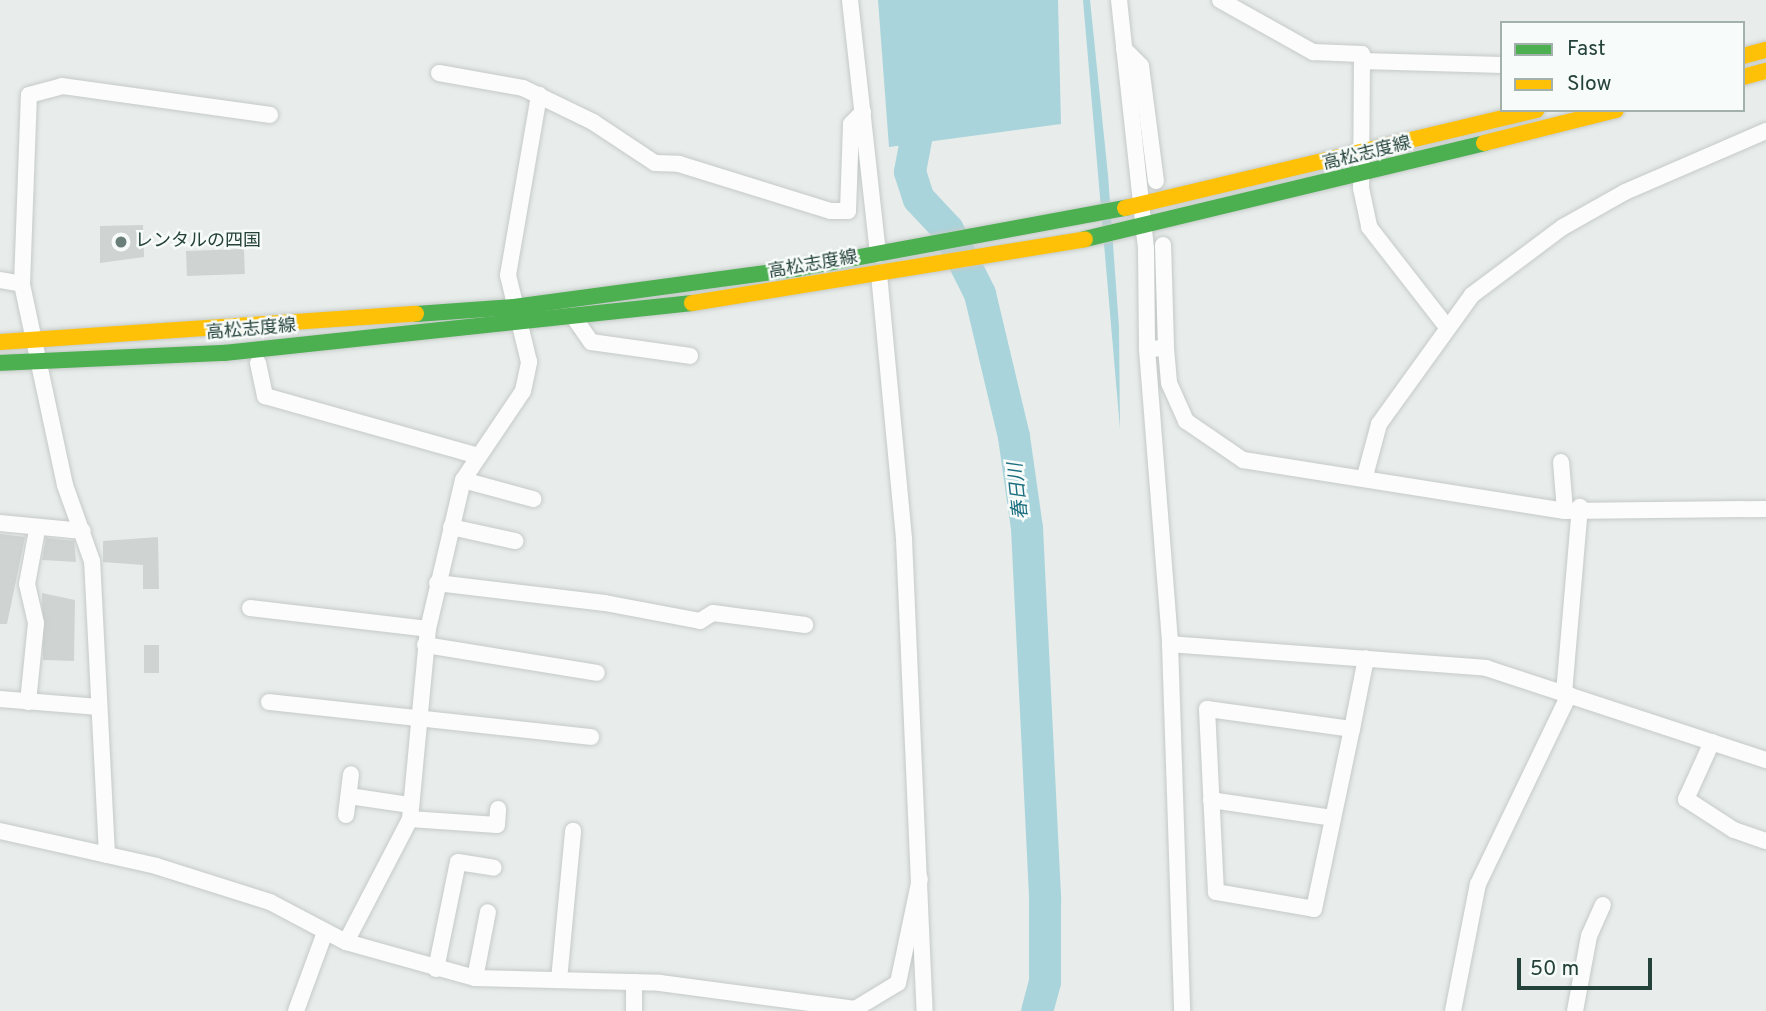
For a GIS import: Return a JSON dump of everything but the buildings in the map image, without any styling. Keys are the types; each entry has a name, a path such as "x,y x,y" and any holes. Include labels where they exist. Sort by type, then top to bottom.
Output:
{"main road":[{"path":"1745,55 1766,50"},
{"path":"1745,76 1766,71"},
{"name":"高松志度線","path":"0,342 32,342 514,307 883,252 1135,205 1363,156 1526,112"},
{"name":"高松志度線","path":"0,363 225,353 525,325 885,273 1139,230 1361,177 1608,112"}],"street":[{"path":"1119,0 1170,644 1182,1011"},
{"path":"1220,0 1314,52 1362,54 1361,177 1369,227 1446,326"},
{"path":"849,4 883,252"},
{"path":"1124,49 1141,66 1156,181"},
{"path":"1362,61 1500,65"},
{"path":"439,73 539,94 655,163 679,164 831,211 848,211 850,124 863,112"},
{"path":"107,855 92,561 65,485 36,362 22,284 29,95 62,86 270,115"},
{"path":"346,942 410,812 416,718 427,637 437,583 463,480 474,455 523,391 529,362 525,325 514,307 509,275 539,94"},
{"path":"1365,476 1379,424 1446,326 1472,295 1563,227 1625,192 1766,131"},
{"path":"1163,245 1169,383 1186,421 1243,460 1365,476 1572,509 1766,509"},
{"path":"885,273 904,539 925,1011"},
{"path":"0,280 22,284"},
{"path":"575,319 591,342 690,356"},
{"path":"1147,349 1166,348"},
{"path":"258,363 265,396 474,455"},
{"path":"1453,1011 1478,884 1566,694 1572,509 1561,462"},
{"path":"463,480 533,499"},
{"path":"0,523 37,530 83,531"},
{"path":"451,527 515,541"},
{"path":"29,702 36,623 27,584 37,530"},
{"path":"437,583 605,603 700,621 713,613 805,625"},
{"path":"250,608 427,637 597,673"},
{"path":"1170,644 1486,668 1766,760"},
{"path":"1352,729 1207,709 1216,892 1314,909 1352,729 1366,659"},
{"path":"0,699 99,707"},
{"path":"269,702 591,737"},
{"path":"1712,742 1686,799 1734,830 1766,841"},
{"path":"346,814 351,774"},
{"path":"349,796 410,812 497,825 498,809"},
{"path":"1211,800 1333,818"},
{"path":"0,831 107,855 270,902 346,942 475,978 634,982 855,1009 898,983 920,878"},
{"path":"559,980 573,831"},
{"path":"436,969 458,862 494,868"},
{"path":"550,893 567,895"},
{"path":"1575,1011 1589,936 1603,905"},
{"path":"475,978 488,912"},
{"path":"296,1011 325,932"},
{"path":"634,982 634,1011"}],"water":[{"path":"878,0 1058,0 1061,124 889,147"},
{"path":"1083,0 1090,0 1108,175 1119,327 1120,429"}],"waterway":[{"name":"春日川","path":"923,103 910,172 919,199 948,230 980,294 1014,437 1027,528 1045,902 1045,982 1037,1011"}],"traffic: fast":[{"path":"1085,239 1484,143"},
{"path":"416,314 514,307 801,268 1125,208"},
{"path":"0,363 224,353 692,303"}],"traffic: slow":[{"path":"1745,55 1766,50"},
{"path":"1745,76 1766,71"},
{"path":"1125,208 1529,112"},
{"path":"1484,143 1608,112"},
{"path":"692,303 1085,239"},
{"path":"0,342 416,314"}],"place":[{"name":"レンタルの四国","path":"121,242"}]}
